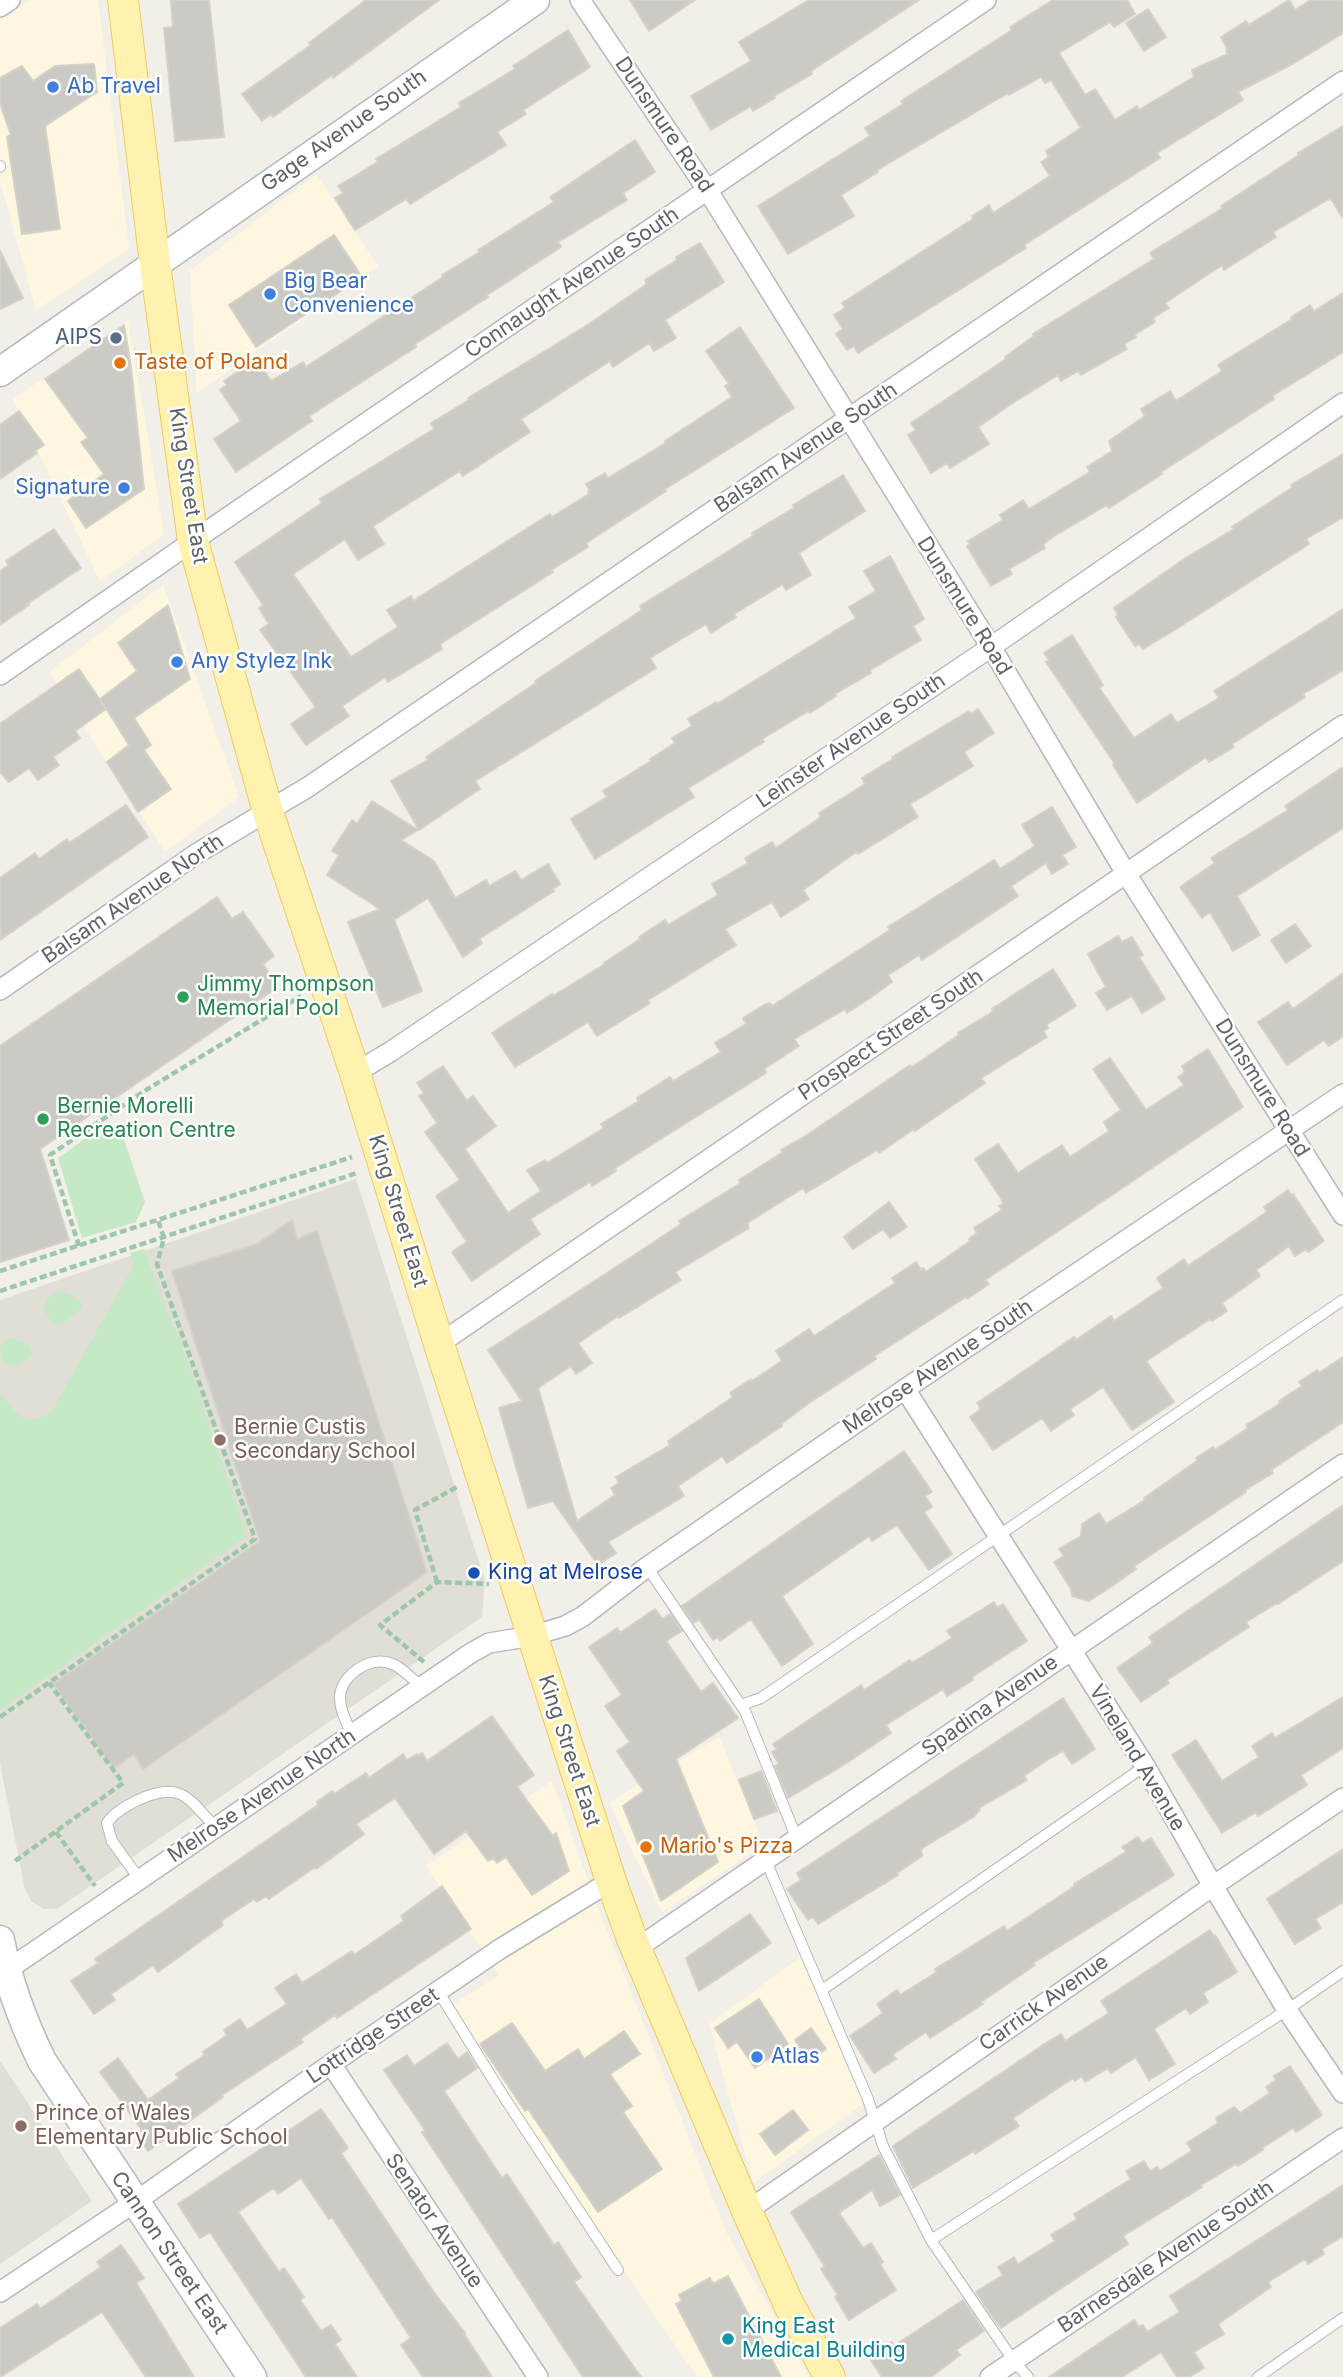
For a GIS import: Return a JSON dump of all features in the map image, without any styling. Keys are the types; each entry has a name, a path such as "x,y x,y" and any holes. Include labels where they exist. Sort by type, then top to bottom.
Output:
{"main road":[{"name":"King Street East","path":"123,0 155,264 193,541 268,812 355,1073 611,1881 636,1949 747,2211 789,2305 830,2377"},
{"name":"Gage Avenue South","path":"0,372 535,0"},
{"name":"Cannon Street East","path":"0,1940 3,1973 42,2061 252,2377"}],"street":[{"path":"0,7 10,0"},
{"name":"Dunsmure Road","path":"580,0 708,191 991,647 1127,875 1343,1215"},
{"name":"Connaught Avenue South","path":"0,676 193,541 986,0"},
{"name":"Balsam Avenue South","path":"268,812 1343,81"},
{"name":"Leinster Avenue South","path":"355,1073 991,647 1343,403"},
{"name":"Prospect Street South","path":"439,1344 1343,725"},
{"name":"Balsam Avenue North","path":"0,990 196,855 268,812"},
{"name":"Melrose Avenue South","path":"532,1636 565,1626 582,1617 647,1567 905,1389 1343,1094"},
{"name":"Vineland Avenue","path":"905,1389 1145,1766 1287,2010 1343,2093"},
{"name":"Spadina Avenue","path":"636,1949 1343,1464"},
{"name":"Melrose Avenue North","path":"3,1973 489,1643 532,1636"},
{"name":"Carrick Avenue","path":"747,2211 1343,1798"},
{"name":"Lottridge Street","path":"0,2292 135,2203 331,2064 500,1949 611,1881"},
{"name":"Senator Avenue","path":"331,2064 538,2377"},
{"name":"Barnesdale Avenue South","path":"990,2377 1343,2138"}],"lane":[{"path":"741,1705 761,1698 1343,1300"},
{"path":"647,1567 741,1705 797,1839"},
{"path":"352,1735 340,1706 339,1695 357,1669 371,1663 387,1662 422,1687"},
{"path":"822,1990 1145,1766"},
{"path":"140,1880 112,1841 107,1823 113,1814 152,1793 172,1789 190,1799 216,1828"},
{"path":"766,1861 868,2099 883,2146 931,2240 1013,2360 1028,2377"},
{"path":"931,2240 1343,1971"},
{"path":"438,1991 618,2270"},
{"path":"1258,2377 1343,2318"}],"path":[{"path":"79,1245 50,1155 146,1090 301,996"},
{"path":"0,1271 352,1157"},
{"path":"0,1291 357,1174"},
{"path":"0,1717 255,1539 157,1264 164,1238 158,1220"},
{"path":"437,1582 415,1510 458,1486"},
{"path":"424,1662 380,1625 437,1582 489,1584"},
{"path":"15,1861 123,1783 49,1683"},
{"path":"56,1832 107,1903"}],"shaded area":[{"path":"30,0 98,0 129,249 36,310 0,181 0,18"},
{"path":"316,174 378,266 197,393 190,271"},
{"path":"128,321 164,534 100,581 13,399"},
{"path":"163,585 239,797 165,852 49,672"},
{"name":"Bernie Custis Secondary School","path":"356,1179 485,1581 482,1617 57,1909 44,1909 32,1902 25,1890 0,1763 0,1300"},
{"path":"719,1737 764,1845 662,1912 609,1803"},
{"path":"552,1781 598,1908 726,2232 809,2377 697,2377 444,2010 499,1975 426,1866"},
{"path":"803,1955 864,2103 753,2183 709,2024"},
{"name":"Prince of Wales Elementary Public School","path":"0,2061 92,2201 0,2264"}],"green space":[{"path":"107,1123 120,1128 145,1202 136,1222 82,1238 58,1158"},
{"path":"144,1249 180,1339 247,1536 0,1710 0,1393 22,1417 35,1419 52,1411 131,1270 134,1263 130,1253"},
{"path":"59,1292 68,1293 82,1303 82,1307 58,1325 52,1322 44,1310 48,1298"},
{"path":"10,1338 28,1344 32,1351 31,1357 14,1365 5,1364 0,1346"}],"building":[{"path":"171,0 209,0 224,137 175,141 164,28 173,27"},
{"path":"366,0 439,0 333,78 332,75 273,117 271,114 262,121 242,94 311,45 309,43"},
{"path":"630,0 695,0 649,31"},
{"path":"809,0 919,0 811,71 812,74 774,96 775,98 753,111 751,106 711,130 691,96 751,61 739,42"},
{"path":"1053,0 1127,0 1135,14 1114,27 1110,22 1059,53 1085,95 1095,89 1115,120 1137,106 1139,110 1194,77 1192,70 1228,54 1221,37 1246,21 1249,25 1289,0 1295,10 1311,0 1343,0 1343,33 1294,63 1238,92 1243,100 1157,153 1160,158 1024,245 1026,248 858,353 854,346 847,350 836,334 843,329 834,315 845,308 842,303 973,219 972,216 989,205 993,213 1050,176 1041,162 1049,157 1046,151 1081,128 1051,80 1045,83 1041,77 1009,95 1008,93 877,170 878,172 841,195 854,216 788,254 758,206 870,136 865,128 903,104 901,101 1012,30 1010,27"},
{"path":"1148,9 1166,37 1144,51 1126,23"},
{"path":"568,30 590,67 523,110 526,114 497,132 506,145 410,204 406,199 355,230 335,198 343,193 338,186 378,162 376,159 461,107 459,103 515,69 513,66"},
{"path":"94,64 97,92 45,126 60,229 22,234 7,137 11,135 0,103 0,78 22,66 33,81 55,66"},
{"path":"1343,126 1343,218 1331,199 1273,232 1276,237 1224,270 1222,265 1165,303 1169,308 1153,318 1155,322 1124,344 1127,349 1081,375 1078,371 1061,381 1058,375 1014,402 978,427 989,444 950,468 947,463 931,473 908,435 916,430 911,423 1006,359 1005,357 1034,336 1033,334 1154,259 1150,253 1223,208 1221,206 1299,155 1298,153"},
{"path":"635,140 655,172 623,193 627,200 558,242 561,247 415,344 416,347 309,416 312,421 236,472 214,439 241,421 220,390 227,385 224,381 256,359 271,381 303,362 306,367 480,252 478,250 554,202 550,197"},
{"path":"334,235 362,277 256,347 229,305"},
{"path":"700,243 724,282 665,320 676,338 654,351 649,343 613,367 610,361 521,419 530,432 463,476 460,471 373,526 384,544 358,560 345,539 293,574 351,657 398,627 387,610 411,596 413,601 550,514 552,517 589,494 586,484 605,473 608,478 666,443 665,441 732,397 725,386 729,384 706,351 740,327 794,408 665,489 666,491 586,543 588,547 551,570 553,572 440,644 442,649 388,682 385,677 342,706 349,716 306,745 291,724 316,707 260,630 269,624 259,608 263,605 235,562 322,503 320,499 434,429 431,423 469,400 468,398 586,326 647,284 645,280 677,260 676,257"},
{"path":"0,251 23,298 0,309"},
{"path":"1343,293 1343,352 1272,396 1274,399 1109,508 1107,505 1054,536 1043,544 1045,548 1009,569 1012,574 991,586 967,546 970,544 968,541 1003,520 1000,515 1023,500 1029,509 1090,472 1087,467 1112,451 1109,441 1145,416 1141,409 1170,391 1176,401 1222,371 1218,365 1292,319 1291,317 1310,305 1314,311"},
{"path":"124,325 144,489 86,528 68,501 104,474 81,442 88,438 45,379"},
{"path":"19,411 44,445 0,479 0,425"},
{"path":"1343,454 1343,517 1306,539 1309,544 1176,629 1143,649 1139,644 1135,646 1116,617 1118,615 1114,608 1184,559 1234,529 1232,527 1293,487 1291,485"},
{"path":"843,475 865,511 799,553 811,575 786,590 783,584 734,614 736,617 711,633 706,624 650,658 656,668 475,781 480,789 419,830 391,781 428,760 426,757 642,610 640,606 754,535 752,533 794,508 793,505"},
{"path":"54,529 81,568 0,625 0,571 9,565 6,561"},
{"path":"890,556 924,619 913,626 921,640 870,670 871,673 835,694 836,696 810,713 808,711 762,739 764,742 688,788 694,797 595,859 571,819 607,797 603,791 675,743 672,738 692,726 688,719 856,618 849,607 876,591 864,571"},
{"path":"168,605 190,679 134,718 151,745 144,750 171,789 138,812 107,762 129,745 100,699 137,671 118,643"},
{"path":"1343,609 1343,670 1303,694 1305,697 1232,744 1234,747 1209,762 1206,757 1137,803 1113,765 1115,764 1046,662 1049,660 1044,653 1072,635 1103,685 1099,688 1134,738 1171,714 1177,723 1219,698 1214,691"},
{"path":"79,669 106,709 75,731 80,738 53,757 59,765 38,780 29,768 9,782 0,772 0,724"},
{"path":"978,709 994,733 964,752 973,766 910,804 918,817 858,854 856,852 803,890 809,899 781,917 772,902 725,929 736,945 648,1000 650,1003 597,1036 588,1022 515,1067 492,1033 605,964 665,920 668,925 718,895 712,884 748,863 745,858 772,842 776,848 821,817 819,813 865,784 862,778 893,759 892,757 969,711 971,714"},
{"path":"1343,767 1343,828 1237,896 1260,935 1233,951 1210,912 1202,918 1180,887 1215,863 1211,858 1288,810 1285,806"},
{"path":"372,801 418,830 401,840 434,861 455,898 486,880 489,886 515,871 521,880 548,864 560,884 554,891 479,939 482,943 463,957 428,898 395,919 393,917 422,991 383,1007 348,922 380,909 327,875 339,855 332,851 352,820 357,824"},
{"path":"126,805 148,837 0,940 0,878 35,853 39,859 67,839 69,843"},
{"path":"1052,807 1076,847 1062,855 1068,864 1052,874 1046,863 1011,886 1018,896 922,960 919,955 888,975 892,982 847,1013 845,1009 794,1039 799,1046 764,1069 766,1073 614,1169 616,1171 592,1186 590,1182 530,1219 540,1234 472,1281 452,1252 467,1242 436,1196 460,1180 425,1132 437,1123 419,1096 424,1093 417,1083 443,1066 467,1101 473,1096 496,1126 465,1149 508,1213 541,1191 527,1170 545,1160 547,1163 604,1128 601,1124 639,1101 637,1098 670,1077 673,1081 721,1052 715,1043 746,1024 743,1018 764,1005 770,1003 772,1006 890,930 888,927 994,860 1000,869 1035,846 1022,825"},
{"path":"217,897 232,919 243,912 274,956 263,964 278,987 40,1149 69,1240 0,1262 0,1046"},
{"path":"1295,924 1311,946 1286,963 1271,940"},
{"path":"1118,936 1122,942 1132,937 1143,955 1139,957 1165,999 1142,1013 1132,996 1107,1010 1096,993 1106,987 1088,954"},
{"path":"1053,969 1076,1006 1046,1025 1048,1028 1043,1031 1047,1037 981,1078 985,1083 915,1131 914,1129 879,1153 877,1150 806,1193 803,1188 747,1223 749,1228 675,1272 681,1280 619,1318 618,1316 578,1343 592,1363 576,1374 571,1366 538,1388 577,1521 615,1495 611,1488 619,1483 616,1477 670,1445 668,1441 733,1397 730,1393 782,1361 776,1351 809,1329 814,1336 895,1283 892,1278 916,1262 921,1270 923,1268 926,1272 970,1241 977,1233 974,1228 1002,1210 999,1206 1004,1203 975,1159 998,1144 1018,1173 1062,1145 1070,1157 1109,1131 1104,1122 1121,1110 1093,1069 1110,1058 1146,1110 1184,1085 1178,1077 1185,1072 1182,1066 1208,1049 1243,1107 985,1280 989,1284 967,1299 966,1297 874,1356 876,1359 809,1403 781,1424 782,1426 727,1463 722,1456 678,1486 684,1496 608,1542 616,1553 598,1565 553,1501 528,1508 499,1408 522,1401 488,1350 681,1224 679,1221 741,1183 739,1180 783,1152 781,1150 910,1065 912,1067"},
{"path":"1343,973 1343,1036 1329,1046 1324,1040 1287,1065 1258,1022 1288,1002 1293,1009"},
{"path":"1288,1190 1324,1241 1308,1252 1306,1249 1295,1256 1289,1246 1256,1270 1260,1276 1222,1303 1227,1311 1212,1321 1210,1319 1146,1361 1174,1402 1132,1430 1103,1387 1070,1409 1074,1415 1051,1431 1042,1418 993,1450 970,1417 981,1409 977,1403 1074,1337 1076,1340 1111,1316 1114,1321 1163,1288 1157,1278 1184,1259 1188,1266 1267,1212 1264,1207"},
{"path":"889,1202 907,1227 890,1238 883,1229 853,1249 844,1237"},
{"path":"292,1220 297,1239 317,1231 427,1572 143,1769 134,1754 114,1768 53,1684 260,1541 172,1271 257,1244"},
{"path":"1343,1357 1343,1422 1271,1470 1273,1473 1245,1490 1246,1492 1134,1566 1136,1569 1089,1601 1072,1596 1071,1589 1054,1562 1064,1556 1059,1549 1081,1536 1082,1524 1099,1513 1106,1524 1145,1500 1144,1498 1197,1461 1196,1458 1213,1447 1215,1450 1248,1428 1246,1425 1281,1403 1279,1401 1302,1386 1299,1382"},
{"path":"904,1451 932,1492 925,1496 932,1507 924,1512 952,1554 929,1570 897,1525 872,1541 869,1536 782,1596 813,1644 782,1666 751,1619 720,1641 718,1637 713,1640 699,1619 694,1623 682,1606"},
{"path":"1343,1505 1343,1561 1246,1622 1249,1627 1167,1680 1169,1683 1141,1702 1117,1668 1153,1643 1149,1637"},
{"path":"994,1602 997,1608 1003,1604 1027,1641 947,1696 943,1689 886,1725 891,1733 788,1798 775,1766 779,1764 772,1752 777,1749 773,1744 861,1685 864,1690 910,1660 912,1663 952,1638 947,1631"},
{"path":"655,1609 662,1619 670,1614 682,1631 666,1641 701,1692 713,1683 738,1718 676,1759 718,1862 661,1901 623,1806 644,1791 617,1751 630,1742 605,1706 622,1695 589,1647 617,1628 620,1633"},
{"path":"1343,1697 1343,1748 1301,1775 1307,1785 1258,1816 1256,1812 1222,1833 1172,1755 1196,1740 1222,1781 1259,1757 1252,1746 1272,1733 1275,1738"},
{"path":"1063,1698 1095,1749 1072,1764 1063,1751 1047,1760 1024,1776 1027,1780 979,1808 973,1817 921,1849 922,1856 897,1873 898,1875 818,1924 813,1917 808,1920 787,1889 801,1880 797,1873"},
{"path":"492,1716 534,1775 517,1787 553,1836 556,1833 569,1871 532,1895 506,1857 497,1863 493,1858 488,1861 466,1831 434,1854 395,1798 356,1824 364,1834 316,1869 315,1867 269,1899 266,1896 257,1902 254,1899 221,1921 223,1925 158,1972 153,1965 111,1994 115,2000 94,2014 71,1981 98,1963 95,1959 318,1805 317,1802 332,1791 334,1794 366,1773 369,1778 403,1754 407,1760 422,1753 427,1761"},
{"path":"761,1771 777,1811 754,1819 739,1780"},
{"path":"1138,1837 1142,1843 1151,1838 1174,1875 1033,1963 1035,1965 981,2002 983,2004 930,2038 926,2032 893,2054 896,2059 874,2073 850,2036 883,2013 877,2004 897,1990 900,1995 937,1972 935,1969 1004,1926 1007,1931 1075,1886 1074,1884 1126,1852 1122,1847"},
{"path":"1343,1849 1343,1902 1315,1919 1321,1928 1295,1944 1267,1899"},
{"path":"442,1886 471,1929 337,2018 335,2015 300,2039 303,2042 222,2095 223,2097 148,2151 136,2134 142,2130 100,2072 118,2058 148,2100 179,2078 176,2074 205,2055 203,2052 227,2035 224,2030 240,2019 247,2030 287,2004 275,1988 296,1974 302,1983 352,1951 354,1955 404,1921 401,1916"},
{"path":"750,1914 771,1943 699,1991 686,1958"},
{"path":"1210,1930 1237,1972 1203,1993 1208,2002 1190,2014 1186,2008 1154,2029 1175,2064 1149,2080 1136,2057 1111,2073 1108,2068 1085,2082 1082,2076 1075,2081 1073,2078 1013,2118 1019,2126 913,2188 893,2146 1049,2041 1061,2034 1065,2041 1109,2013 1101,2001"},
{"path":"759,1999 788,2044 755,2068 737,2042 728,2048 715,2028"},
{"path":"512,2023 545,2071 578,2049 584,2059 624,2031 640,2054 610,2074 632,2106 623,2112 662,2169 598,2212 480,2044"},
{"path":"811,2028 826,2049 809,2061 795,2040"},
{"path":"447,2043 458,2059 467,2052 477,2068 444,2091 502,2178 507,2174 554,2245 558,2242 581,2277 574,2282 641,2377 583,2377 384,2070 407,2055 414,2066"},
{"path":"1290,2066 1322,2115 1296,2132 1293,2128 1238,2166 1236,2164 1201,2185 1202,2187 1123,2236 1128,2244 1001,2328 976,2292 1003,2275 998,2267 1014,2257 1018,2264 1055,2241 1051,2235 1077,2219 1074,2214 1131,2179 1126,2171 1144,2161 1150,2171 1157,2167 1160,2171 1192,2151 1187,2143 1218,2123 1216,2118 1234,2107 1240,2113 1270,2093 1266,2087 1276,2080 1274,2076"},
{"path":"321,2109 348,2148 341,2153 433,2291 465,2333 492,2377 423,2377 401,2345 411,2338 332,2217 329,2219 301,2178 278,2194 272,2189 238,2212 279,2272 284,2268 304,2297 300,2300 321,2331 331,2325 341,2340 335,2344 357,2377 306,2377 210,2232 200,2238 178,2204"},
{"path":"793,2110 808,2130 775,2155 760,2134"},
{"path":"879,2155 900,2195 880,2206 872,2190 839,2213 863,2248 871,2243 896,2290 849,2320 835,2297 838,2295 821,2269 825,2267 791,2212"},
{"path":"1343,2185 1343,2236 1322,2249 1324,2254 1308,2264 1305,2259 1268,2282 1271,2287 1218,2324 1224,2334 1194,2352 1204,2368 1189,2377 1177,2377 1161,2352 1122,2377 1049,2377 1134,2320 1139,2327 1143,2325 1147,2332 1180,2312 1170,2296"},
{"path":"121,2245 144,2278 136,2283 194,2377 146,2377 102,2312 0,2377 0,2328 37,2304 40,2309 101,2267 97,2262"},
{"name":"King East Medical Building","path":"728,2276 781,2377 714,2377 676,2304 682,2301 679,2295 710,2278 713,2284"},
{"path":"963,2300 984,2331 956,2350 960,2355 931,2377 882,2377 869,2357 892,2342 894,2346"}],"place":[{"name":"Ab Travel","path":"53,87"},
{"name":"Big Bear Convenience","path":"270,294"},
{"name":"AIPS","path":"116,338"},
{"name":"Taste of Poland","path":"120,363"},
{"name":"Signature","path":"124,488"},
{"name":"Any Stylez Ink","path":"177,662"},
{"name":"Jimmy Thompson Memorial Pool","path":"183,997"},
{"name":"Bernie Morelli Recreation Centre","path":"43,1119"},
{"name":"Bernie Custis Secondary School","path":"220,1440"},
{"name":"King at Melrose","path":"474,1573"},
{"name":"Mario's Pizza","path":"646,1847"},
{"name":"Atlas","path":"757,2057"},
{"name":"Prince of Wales Elementary Public School","path":"21,2126"},
{"name":"King East Medical Building","path":"728,2339"}]}
